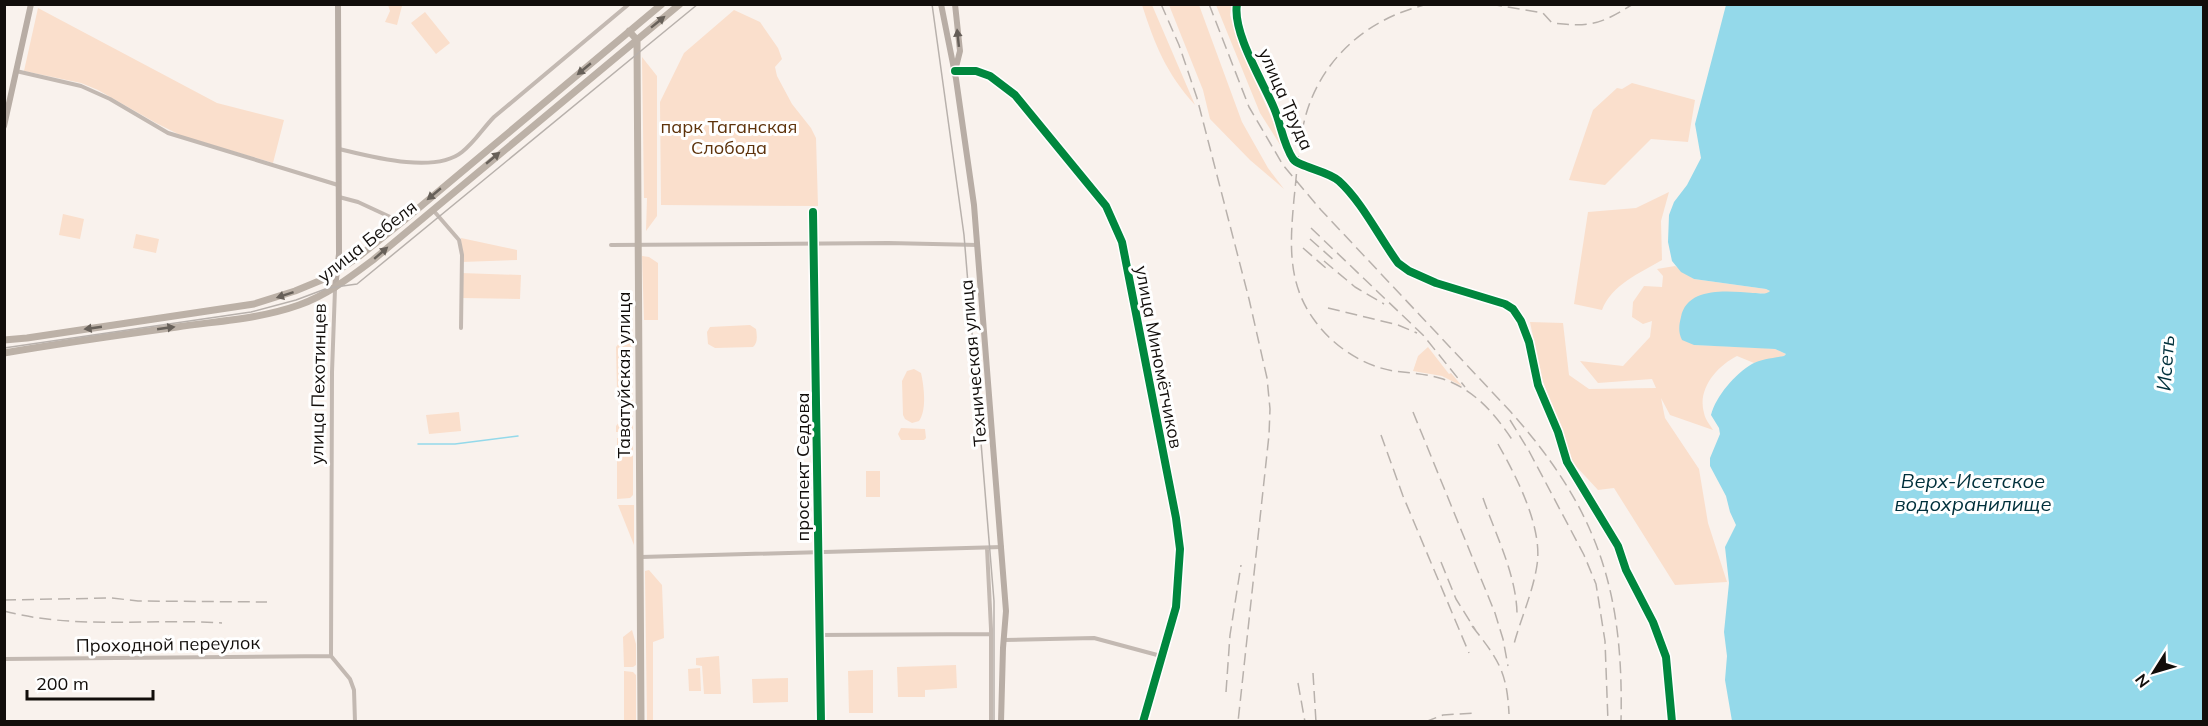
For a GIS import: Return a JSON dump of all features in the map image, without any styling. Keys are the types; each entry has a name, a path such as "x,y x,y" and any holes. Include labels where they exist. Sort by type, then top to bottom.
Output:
{"main road":[{"path":"4,126 31,4"},
{"name":"улица Пехотинцев","path":"335,288 338,271 339,197 338,4"},
{"name":"улица Бебеля","path":"4,340 45,336 254,304 310,286 338,271 402,222 662,4"},
{"name":"улица Бебеля","path":"4,353 276,311 298,305 335,288 373,260 680,4"},
{"name":"Техническая улица","path":"941,4 966,141 978,245 1003,547 1006,611 1001,722"},
{"path":"955,4 960,51 955,71"},
{"path":"629,31 637,40"},
{"name":"Таватуйская улица","path":"637,40 641,722"}],"street":[{"path":"339,149 420,163 436,164 447,161 461,153 494,117 629,4"},
{"name":"улица Труда","path":"1236,4 1243,40 1273,106 1285,143 1293,159 1337,179 1354,198 1404,268 1436,282 1505,304 1516,313 1524,327 1538,385 1558,432 1567,462 1618,546 1626,570 1653,622 1666,657 1672,722"},
{"path":"16,71 81,86 110,99 168,133 339,185"},
{"name":"улица Миномётчиков","path":"955,71 976,71 990,76 1015,95 1106,206 1122,242 1176,518 1180,549 1176,607 1143,722"},
{"path":"339,197 358,202 402,222"},
{"path":"432,209 459,240 462,255 461,328"},
{"name":"проспект Седова","path":"813,212 820,722"},
{"path":"611,245 888,243 978,245"},
{"name":"улица Пехотинцев","path":"331,656 332,372 335,288"},
{"path":"640,557 1003,547"},
{"path":"987,548 992,634 991,722"},
{"path":"818,635 992,634"},
{"path":"1004,640 1094,638 1161,656"},
{"path":"331,656 350,679 354,690 356,722"},
{"name":"Проходной переулок","path":"4,659 331,656"}],"green space":[{"path":"388,5 402,6 397,25 385,22 390,11"},
{"path":"1142,5 1152,5 1195,105 1176,82 1162,58"},
{"path":"1169,5 1199,5 1242,122 1268,168 1284,189 1250,160 1210,119 1203,90"},
{"path":"1216,5 1231,5 1230,15 1241,49 1291,162 1260,113"},
{"path":"38,8 217,103 284,120 273,163 182,136 81,83 24,71"},
{"name":"парк Таганская Слобода","path":"734,10 760,22 778,48 782,59 775,67 777,76 792,104 816,138 818,206 661,205 660,102 684,53"},
{"path":"425,12 450,43 436,54 411,23"},
{"path":"642,57 657,76 657,216 646,231 647,198 644,198"},
{"path":"1632,83 1695,100 1688,142 1651,139 1605,185 1569,180 1593,110 1617,88 1622,89"},
{"path":"1669,192 1661,221 1662,260 1619,286 1602,310 1574,304 1588,212 1636,208"},
{"path":"63,214 84,219 80,239 59,235"},
{"path":"136,234 159,239 156,253 133,248"},
{"path":"461,238 517,250 517,260 462,262"},
{"path":"642,256 649,257 658,263 658,320 644,320"},
{"path":"1675,266 1694,279 1770,291 1769,294 1754,293 1694,345 1765,348 1786,354 1754,363 1737,356 1716,372 1703,395 1705,417 1713,430 1670,415 1661,398 1665,418 1699,469 1708,523 1727,582 1675,585 1614,488 1598,490 1573,463 1541,376 1530,322 1563,323 1569,375 1589,389 1656,388 1652,379 1598,383 1580,361 1623,366 1650,337 1652,321 1643,324 1632,317 1633,302 1644,286 1662,287 1663,276 1657,269"},
{"path":"461,273 521,275 520,299 462,298"},
{"path":"750,325 756,329 756,341 753,347 715,348 708,344 707,332 710,327"},
{"path":"631,328 633,430 616,432 616,426 623,417 623,395 617,390 616,347"},
{"path":"1428,347 1449,374 1451,373 1462,386 1442,376 1413,371 1418,356"},
{"path":"914,369 921,373 924,404 919,421 912,423 903,415 902,381 907,371"},
{"path":"459,412 461,431 429,434 426,415"},
{"path":"901,428 925,429 926,438 924,440 901,440 898,434"},
{"path":"617,438 630,438 633,441 633,495 630,498 617,499"},
{"path":"866,471 880,471 880,497 866,497"},
{"path":"618,505 634,505 634,545"},
{"path":"649,570 662,585 664,638 653,642 653,722 647,721 645,571"},
{"path":"632,630 636,644 636,665 624,667 623,637"},
{"path":"719,656 721,694 704,694 702,666 696,665 696,658"},
{"path":"956,665 957,688 925,690 925,697 898,697 897,667"},
{"path":"700,668 701,691 689,691 688,669"},
{"path":"873,670 873,713 849,713 848,671"},
{"path":"624,671 633,672 636,675 636,721 624,721"},
{"path":"788,678 788,702 753,703 752,679"}],"water":[{"name":"Верх-Исетское водохранилище","path":"1726,5 2203,5 2203,721 1732,721 1725,680 1727,656 1724,632 1729,583 1725,547 1736,525 1726,496 1710,466 1710,458 1720,434 1711,415 1727,386 1746,368 1756,362 1786,354 1775,349 1694,345 1682,340 1679,331 1680,320 1685,307 1691,300 1710,293 1763,294 1770,291 1694,279 1681,272 1672,261 1668,242 1669,215 1674,202 1687,185 1701,158 1695,124"}],"waterway":[{"path":"418,444 455,444 518,436"}],"tram line":[{"path":"4,348 251,312 296,300 328,288 357,284 698,4"},
{"path":"932,4 964,235 994,601 994,722"}],"railway":[{"path":"1161,4 1179,45 1197,98 1267,378 1270,409 1269,435 1238,722"},
{"path":"1209,4 1249,107 1283,165 1321,210 1510,411 1540,447 1565,483 1585,518 1600,554 1610,592 1621,675 1621,722"},
{"path":"1429,4 1387,19 1350,43 1335,59 1312,96 1305,118 1298,158 1292,231 1292,263 1299,293 1306,307 1331,339 1350,354 1371,365 1443,379 1465,390 1483,404 1513,441"},
{"path":"1490,4 1543,13 1552,23 1576,25 1603,20 1633,4"},
{"path":"1311,228 1423,335 1465,387"},
{"path":"1310,239 1336,262"},
{"path":"1303,248 1327,269"},
{"path":"1324,261 1355,287 1384,304"},
{"path":"1328,308 1398,325 1417,333"},
{"path":"1413,412 1495,613 1508,666"},
{"path":"1510,420 1584,555 1596,584 1605,641 1608,722"},
{"path":"1381,435 1403,496 1469,653"},
{"path":"1498,444 1526,502 1532,518 1538,550 1533,585 1514,644"},
{"path":"1483,498 1510,572 1517,618"},
{"path":"1441,562 1456,599 1476,631"},
{"path":"1226,692 1230,635 1241,565"},
{"path":"4,600 112,598 138,601 267,602"},
{"path":"4,611 31,617 85,622 222,623"},
{"path":"1472,626 1500,666 1506,687 1509,714"},
{"path":"1313,673 1316,722"},
{"path":"1298,683 1305,722"},
{"path":"1425,722 1443,715 1477,713"}],"cycle path":[{"path":"1237,4 1239,28 1249,57 1274,108 1293,159 1339,181 1363,209 1398,263 1409,271 1436,283 1505,304 1513,309 1521,321 1529,342 1538,385 1558,432 1567,462 1618,546 1626,570 1653,622 1666,657 1672,722"},
{"path":"955,71 976,71 990,76 1015,95 1106,206 1122,242 1176,518 1180,549 1176,607 1143,722"},
{"path":"813,212 821,722"}],"water label":[{"name":"Исеть","path":"2165,363"}]}
